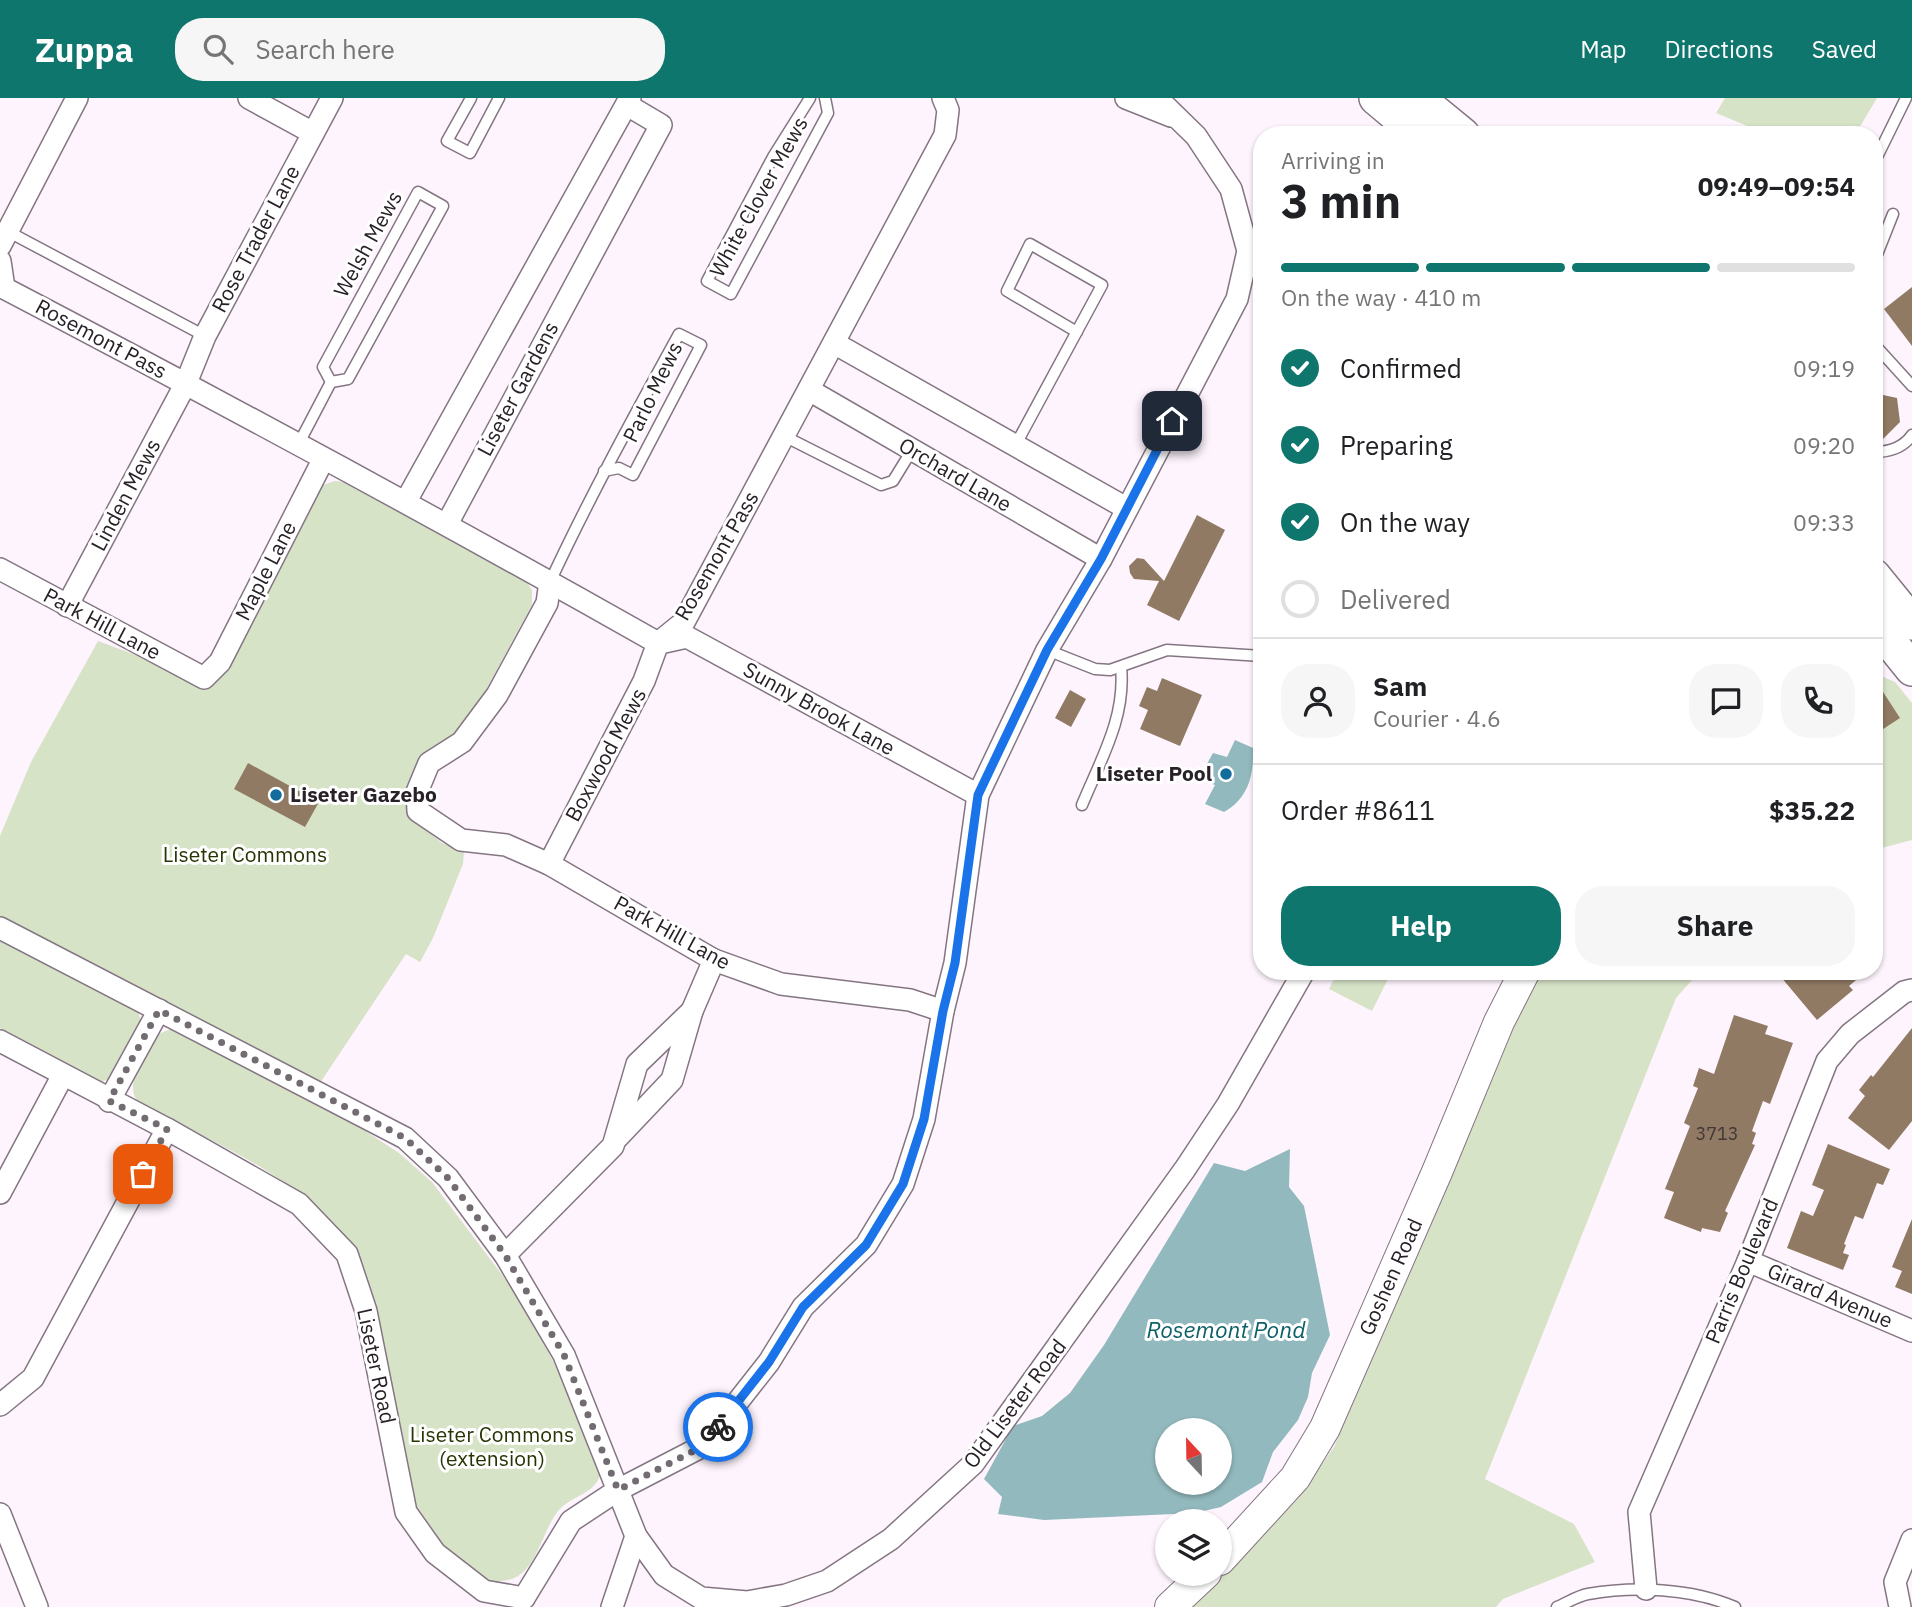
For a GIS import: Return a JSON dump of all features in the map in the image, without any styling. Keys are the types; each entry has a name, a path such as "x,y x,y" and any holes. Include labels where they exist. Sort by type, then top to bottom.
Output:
{"main road":[{"path":"1376,98 1409,126"},
{"path":"1418,98 1453,126"},
{"path":"1883,605 1890,627 1912,668"},
{"name":"Goshen Road","path":"1232,1548 1295,1478 1325,1428 1437,1172 1499,1022 1520,980"},
{"path":"1170,1607 1192,1586"}],"street":[{"path":"4,238 77,98"},
{"path":"249,98 313,133"},
{"name":"Rose Trader Lane","path":"186,383 205,336 332,98"},
{"name":"Rosemont Pass","path":"658,643 684,622 945,135 948,110 943,98"},
{"name":"Liseter Road","path":"1126,98 1173,117"},
{"name":"Liseter Road","path":"1157,98 1173,117 1196,136 1231,189 1253,252"},
{"name":"Liseter Gardens","path":"406,501 572,247 661,125 629,101 572,247 447,524"},
{"name":"Rosemont Pass","path":"0,261 4,288 186,383"},
{"name":"Liseter Road","path":"0,1041 109,1101 167,1129 299,1204 347,1254 366,1311 406,1512 435,1553 484,1591 525,1602 570,1521 618,1490 703,1446 769,1362 803,1307 866,1245 903,1184 924,1119 943,1011 955,963 978,795 1047,650 1101,559 1237,299 1253,263"},
{"path":"834,343 1126,508"},
{"path":"186,383 323,460 406,501 658,643"},
{"name":"Linden Mews","path":"67,606 186,383"},
{"name":"Orchard Lane","path":"808,390 1101,559"},
{"name":"Maple Lane","path":"204,678 220,662 323,460"},
{"name":"Park Hill Lane","path":"0,569 204,678"},
{"name":"Park Hill Lane","path":"550,582 547,603 497,695 462,742 429,763 417,792 418,811 461,840 506,845 549,864 714,960 781,985 910,1000 943,1011"},
{"name":"Sunny Brook Lane","path":"658,643 687,637 978,795"},
{"name":"Boxwood Mews","path":"549,864 645,681 658,643"},
{"name":"Old Liseter Road","path":"0,928 405,1138 448,1178 505,1255 564,1355 636,1536 664,1575 701,1598 747,1602 786,1595 827,1581 891,1539 973,1464 1185,1169 1228,1104 1299,980"},
{"path":"505,1255 672,1080 692,1011 714,960"},
{"name":"Parris Boulevard","path":"1646,1589 1639,1512 1748,1261 1827,1061 1850,1034 1904,992 1912,990"},
{"path":"109,1101 159,1010"},
{"path":"613,1144 637,1064 692,1011"},
{"path":"0,1193 62,1075"},
{"path":"0,1405 33,1378 167,1129"},
{"name":"Girard Avenue","path":"1748,1261 1912,1331"},
{"path":"0,1514 37,1607"},
{"path":"612,1607 636,1536"},
{"path":"1900,1607 1895,1582 1912,1540"}],"lane":[{"path":"471,98 447,141 470,153 499,98"},
{"name":"White Clover Mews","path":"810,98 773,157 707,281 730,294 828,113 825,98"},
{"path":"1883,145 1906,98"},
{"name":"Welsh Mews","path":"418,192 443,205 348,379 331,382 323,367 418,192"},
{"path":"1883,240 1893,215"},
{"path":"4,238 205,336"},
{"path":"1016,446 1077,332 1102,285 1030,244 1007,290 1077,332"},
{"name":"Parlo Mews","path":"550,582 604,471 679,334 701,345 633,475 619,468 604,471"},
{"path":"1883,354 1912,386"},
{"name":"Welsh Mews","path":"298,445 331,382"},
{"path":"1883,451 1895,449 1907,442 1912,435"},
{"path":"784,436 881,485 893,481 912,450"},
{"path":"1047,650 1095,669 1121,667 1167,650 1253,655"},
{"path":"1082,805 1119,714 1123,696 1121,667"},
{"path":"1557,1607 1585,1595 1646,1589 1718,1600 1735,1607"}],"green space":[{"path":"1725,98 1877,98 1860,126 1747,126 1716,113"},
{"name":"Liseter Commons","path":"335,481 346,482 526,581 532,590 532,605 465,728 423,754 409,784 412,814 421,826 442,843 464,852 463,864 433,938 420,962 406,954 320,1083 0,920 0,836 31,762 98,641 179,671 205,690 256,611 323,485"},
{"path":"1883,677 1895,682 1912,703 1912,840 1883,848"},
{"path":"0,937 137,1007 142,1025 116,1075 102,1082 96,1080 0,1028"},
{"path":"1334,980 1388,980 1372,1011 1329,989"},
{"path":"1529,980 1692,980 1676,998 1485,1479 1574,1524 1595,1562 1503,1599 1496,1607 1185,1607 1207,1586 1232,1586 1232,1562 1296,1501 1334,1447 1452,1174"},
{"name":"Liseter Commons (extension)","path":"171,1029 194,1038 333,1110 399,1153 432,1182 509,1284 563,1380 600,1475 593,1487 559,1510 531,1563 518,1576 491,1582 448,1552 413,1500 348,1242 329,1219 281,1180 225,1147 142,1105 136,1099 133,1090 136,1071 146,1051 157,1036"}],"water":[{"name":"Liseter Pool","path":"1235,740 1253,748 1251,776 1239,800 1224,812 1205,804 1215,785 1199,778 1213,753 1227,757"},
{"name":"Rosemont Pond","path":"1290,1149 1289,1187 1304,1206 1330,1335 1312,1373 1308,1397 1298,1420 1273,1452 1262,1482 1221,1507 1212,1509 1155,1509 1155,1515 1044,1520 998,1514 1002,1497 984,1479 1013,1426 1042,1416 1070,1393 1104,1345 1214,1163 1245,1171"}],"building":[{"path":"1912,287 1912,346 1884,309"},
{"path":"1883,395 1897,398 1900,422 1883,439"},
{"path":"1197,515 1225,530 1179,621 1147,605 1159,581 1134,579 1129,566 1137,558 1144,559 1164,581"},
{"path":"1162,678 1202,695 1180,746 1140,729 1148,710 1139,706 1147,687 1157,691"},
{"path":"1070,690 1086,699 1071,727 1055,718"},
{"path":"1883,692 1900,718 1883,729"},
{"name":"Liseter Gazebo","path":"248,763 319,802 305,827 234,789"},
{"path":"1784,980 1856,980 1849,986 1853,990 1817,1020"},
{"path":"1734,1015 1768,1026 1765,1034 1793,1043 1770,1104 1763,1101 1752,1131 1756,1133 1752,1144 1755,1145 1725,1211 1728,1213 1720,1232 1702,1228 1701,1232 1664,1218 1674,1192 1665,1189 1690,1126 1684,1123 1698,1088 1693,1086 1699,1068 1714,1074"},
{"path":"1912,1028 1912,1121 1889,1150 1848,1118 1865,1096 1859,1090 1871,1075 1873,1077"},
{"path":"1828,1144 1890,1169 1883,1185 1877,1183 1863,1219 1855,1216 1844,1244 1843,1253 1849,1255 1843,1270 1787,1248 1801,1211 1813,1216 1824,1190 1812,1185"},
{"path":"1912,1219 1912,1294 1895,1287 1902,1271 1892,1267"}],"way so far":[{"path":"143,1174 167,1129 109,1101 159,1010 405,1138 448,1178 505,1255 564,1355 618,1490 703,1446 718,1427"}],"place":[{"name":"Liseter Pool","path":"1226,774"},
{"name":"Liseter Gazebo","path":"276,795"}],"route":[{"path":"718,1427 769,1362 803,1307 866,1245 903,1184 924,1119 943,1011 955,963 978,795 1047,650 1101,559 1172,421"}]}
